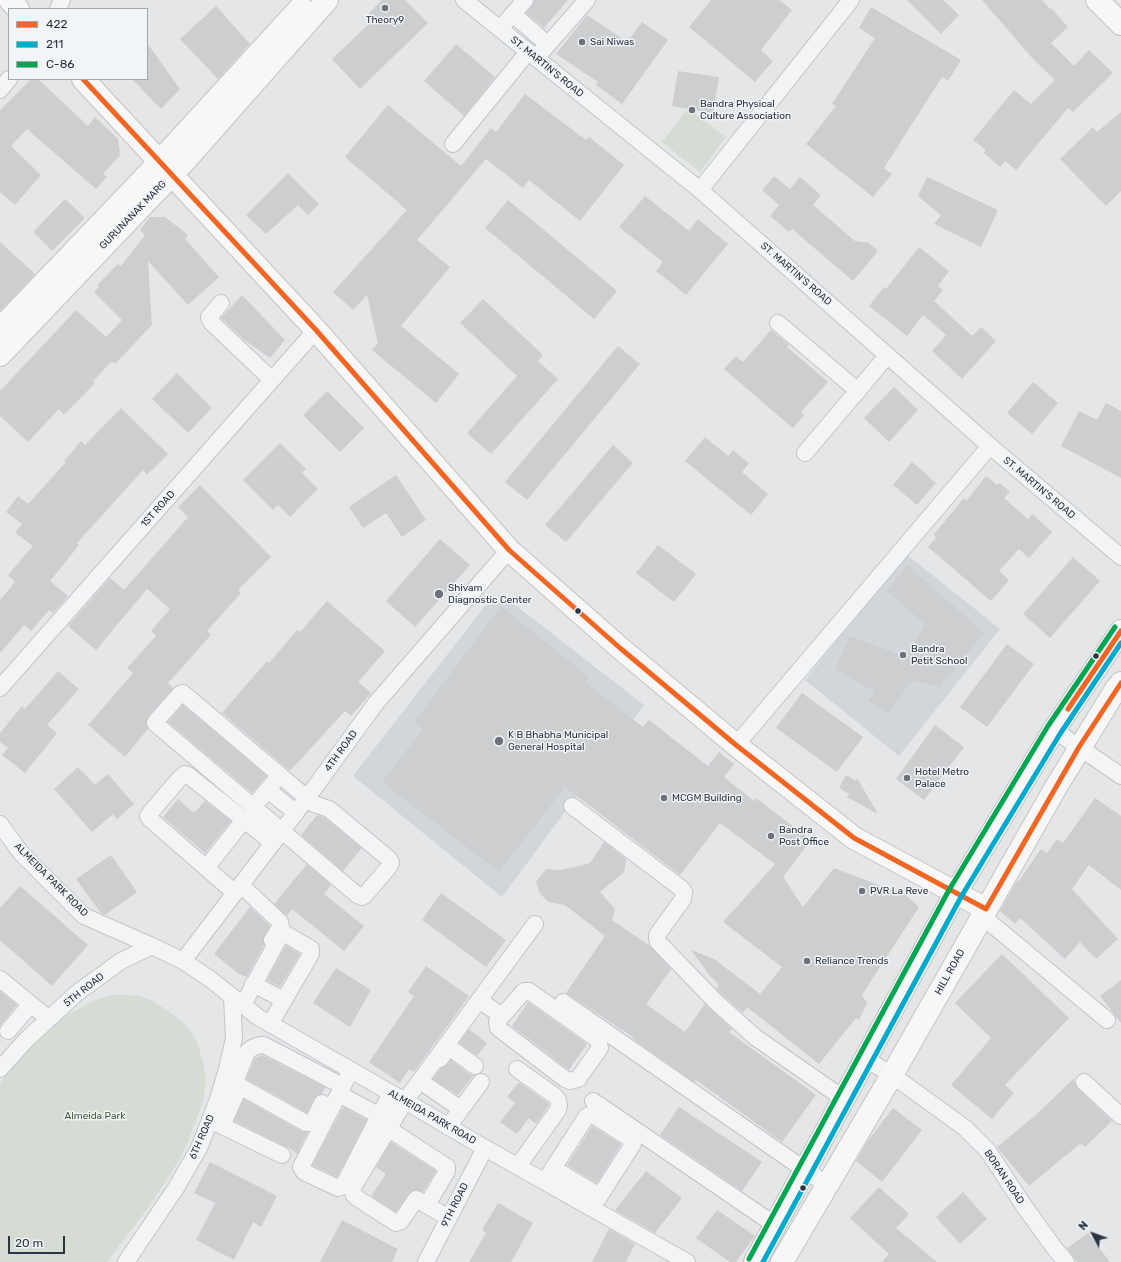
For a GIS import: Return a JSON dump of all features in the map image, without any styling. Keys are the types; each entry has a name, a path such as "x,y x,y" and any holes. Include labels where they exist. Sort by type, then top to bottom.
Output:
{"main road":[{"path":"10,0 17,8"},
{"name":"GURUNANAK MARG","path":"0,355 165,168 300,8 327,0"},
{"path":"1097,0 1121,24"},
{"path":"84,80 316,330 509,550 620,648 736,745 854,838 956,894 984,913"},
{"name":"GURUNANAK MARG","path":"0,329 165,168"},
{"path":"755,1262 956,894 1054,730 1121,631"},
{"name":"HILL ROAD","path":"782,1262 892,1075 1079,747 1121,683"}],"street":[{"name":"ST. MARTIN'S ROAD","path":"464,0 700,190 990,446 1121,557"},
{"path":"500,29 525,0"},
{"path":"453,144 532,55 547,44 586,0"},
{"path":"700,190 851,0"},
{"path":"513,14 547,44"},
{"path":"0,90 8,80"},
{"path":"221,303 209,317 210,322 272,380"},
{"path":"778,323 858,391"},
{"name":"1ST ROAD","path":"0,688 316,330"},
{"path":"805,453 888,356"},
{"path":"736,745 990,446"},
{"name":"4TH ROAD","path":"183,961 238,889 282,837 296,813 311,802 376,703 509,550"},
{"path":"238,1001 282,926 280,922 238,889 206,868 150,819 148,816 150,813 180,778 185,774 249,813 360,896 365,895 389,867 391,862 329,809 311,802 183,693 180,694 155,723 249,813"},
{"path":"1054,730 1121,776"},
{"path":"206,868 280,775"},
{"path":"268,790 296,813"},
{"path":"282,837 311,802"},
{"path":"572,806 684,892 683,899 657,935 658,942 716,1002 755,1037 844,1099"},
{"name":"ALMEIDA PARK ROAD","path":"0,824 21,853 84,916 152,946"},
{"path":"984,913 1107,1020"},
{"path":"421,1082 535,924"},
{"path":"238,1001 253,984 282,933 311,949 312,951 270,1024"},
{"path":"152,946 183,961"},
{"name":"5TH ROAD","path":"0,1069 23,1044 77,993 121,961 152,946"},
{"name":"ALMEIDA PARK ROAD","path":"183,961 210,979 258,1017 545,1181 596,1202 687,1262"},
{"path":"0,979 49,1019"},
{"path":"253,984 284,1000"},
{"path":"524,991 529,991 594,1035 598,1040 600,1048 578,1080 570,1081 565,1079 498,1028 497,1022 502,1016 520,994 524,991"},
{"path":"479,1000 502,1016"},
{"name":"6TH ROAD","path":"126,1262 131,1257 176,1188 199,1148 216,1123 230,1084 238,1001"},
{"path":"563,1002 828,1185"},
{"path":"23,1044 4,1028 31,1004"},
{"path":"230,1084 247,1052 252,1048 264,1045 336,1087 447,1167 447,1171 427,1205"},
{"path":"346,1067 301,1167 304,1172 338,1188 343,1186 384,1122 405,1101 449,1047 475,1066"},
{"name":"BORAN ROAD","path":"866,1059 892,1075 965,1128 988,1151 1024,1206 1066,1262"},
{"path":"517,1069 555,1096 559,1105 558,1110 518,1166"},
{"path":"421,1082 461,1109"},
{"path":"448,1126 481,1082"},
{"path":"1084,1082 1121,1116"},
{"path":"230,1084 310,1123 314,1120 336,1087"},
{"path":"230,1084 289,1118"},
{"path":"391,1093 384,1122 352,1189 354,1196 396,1223 401,1222 414,1200 418,1199 449,1218"},
{"path":"593,1101 775,1225"},
{"path":"545,1181 553,1168 586,1117 589,1115 593,1115 632,1140 632,1148 596,1202 553,1168"},
{"path":"216,1123 282,1155"},
{"name":"9TH ROAD","path":"426,1262 485,1148"}],"shaded area":[{"name":"Bandra Petit School","path":"906,554 1000,629 899,756 805,680"},
{"name":"K B Bhabha Municipal General Hospital","path":"509,600 644,705 502,897 353,776 485,606"}],"green space":[{"path":"688,108 726,137 700,172 662,142"},
{"name":"Almeida Park","path":"110,995 139,996 151,1000 177,1017 186,1025 197,1042 204,1066 206,1082 203,1101 188,1142 178,1162 151,1204 107,1262 0,1262 0,1083 17,1061 64,1016"}],"building":[{"path":"382,0 405,0 428,23 360,89 332,59 374,19 369,13"},
{"path":"534,0 568,0 544,28 526,13 532,6"},
{"path":"711,0 779,0 792,10 761,50 773,61 755,82 689,27"},
{"path":"907,0 943,0 959,15 941,34"},
{"path":"982,0 1042,0 1068,27 1051,43 1074,66 1089,50 1113,73 1073,112 1068,108 1016,170 1005,161 1000,167 984,153 986,150 973,140 1014,90 1031,104 1055,80 1033,59"},
{"path":"216,6 250,44 218,79 180,39"},
{"path":"871,7 961,60 948,81 942,77 884,168 892,174 873,197 806,144 836,106 832,104 875,38 859,28"},
{"path":"587,15 627,42 642,22 668,40 622,104 596,85 598,82 556,54"},
{"path":"148,44 180,89 161,109 133,80 148,80"},
{"path":"456,44 495,77 464,116 424,81"},
{"path":"678,71 719,77 713,113 672,106"},
{"path":"30,80 39,80 88,126 95,117 118,139 120,155 103,174 107,177 96,189 27,129 11,146 41,175 15,205 0,192 0,110"},
{"path":"525,94 586,140 589,137 624,165 580,221 529,180 523,188 486,159 417,240 450,267 401,326 459,374 436,403 372,350 378,343 367,295 353,310 333,292 407,210 345,157 388,105 461,166 491,128 496,132"},
{"path":"1121,112 1121,191 1106,206 1060,159 1093,127 1097,132"},
{"path":"288,173 319,204 308,215 298,205 266,234 246,215"},
{"path":"774,176 790,189 800,177 821,195 813,205 855,241 869,243 878,251 853,281 792,229 789,232 770,216 779,205 762,190"},
{"path":"927,177 998,210 981,247 934,224 941,215 918,196"},
{"path":"645,196 689,231 698,219 728,244 686,295 656,271 663,262 619,227"},
{"path":"65,199 85,218 52,251 33,232"},
{"path":"508,200 617,291 594,319 485,228"},
{"path":"150,217 165,217 188,235 185,239 219,277 188,305 148,261 152,325 115,364 112,361 93,381 95,383 64,415 59,409 28,442 0,416 0,391 76,310 106,337 122,320 94,292 99,287 97,285 118,264 121,266 145,235 140,230"},
{"path":"0,242 35,274 0,311"},
{"path":"919,247 949,271 938,286 943,290 934,301 972,336 981,327 996,341 962,379 932,351 946,335 923,315 907,336 869,306 884,287 886,289"},
{"path":"242,295 285,340 270,358 243,339 221,318"},
{"path":"483,299 543,355 538,361 558,379 491,454 467,433 517,376 460,323"},
{"path":"771,330 789,345 787,347 828,382 801,412 804,415 793,428 724,369 736,356 743,362"},
{"path":"618,346 640,364 527,500 505,482"},
{"path":"177,373 212,408 188,433 152,399"},
{"path":"1033,382 1058,403 1032,434 1007,413"},
{"path":"894,387 918,410 889,442 864,418"},
{"path":"327,391 364,428 340,452 303,415"},
{"path":"1106,403 1121,411 1121,478 1061,446 1079,411 1097,420"},
{"path":"121,408 168,454 147,475 143,470 77,543 79,545 50,581 68,596 53,613 49,610 31,631 24,625 0,653 0,600 15,582 8,575 33,546 15,533 22,524 6,512 18,496 28,504 66,462 64,461 81,441 85,445"},
{"path":"705,437 728,456 733,450 749,463 742,472 768,494 751,515 685,461"},
{"path":"280,443 306,469 302,473 318,489 290,517 278,505 273,510 243,480"},
{"path":"613,445 633,463 566,542 545,525"},
{"path":"912,462 936,483 917,505 893,485"},
{"path":"396,475 426,520 402,537 386,513 363,528 349,507"},
{"path":"986,476 997,485 1000,483 1010,492 1004,498 1028,519 1032,514 1052,532 1029,558 1019,549 999,571 1009,580 991,601 928,547 936,538 934,534 964,498 966,501"},
{"path":"200,485 271,557 238,590 241,593 207,631 211,635 168,683 173,688 149,715 146,722 148,729 125,757 88,725 133,673 127,668 156,636 151,631 170,609 147,589 96,650 68,626 110,578 124,590 188,517 178,507"},
{"path":"440,539 470,565 415,627 386,601"},
{"path":"658,545 696,574 674,602 636,573"},
{"path":"1073,557 1100,581 1050,638 1023,614"},
{"path":"907,565 984,633 940,687 912,680 889,713 868,701 875,692 835,669 850,636 906,657 925,624 887,591"},
{"path":"327,601 385,651 358,682 371,693 351,716 345,711 290,771 222,713 267,661 269,663 297,630 300,632"},
{"path":"501,606 589,677 585,682 643,727 649,720 708,766 719,752 734,764 724,777 754,801 756,798 811,840 783,877 803,907 834,868 905,895 919,907 862,995 867,1003 859,1020 856,1018 819,1064 747,1007 743,1013 716,989 719,985 710,976 691,950 714,959 760,994 782,967 723,922 775,864 720,823 680,875 565,787 499,872 382,782 423,729 414,722"},
{"path":"1007,644 1034,664 987,727 960,707"},
{"path":"58,671 79,689 47,725 57,733 25,773 2,755 8,748 0,742 0,733 22,706 25,709"},
{"path":"802,693 863,737 837,772 776,728"},
{"path":"183,705 267,776 252,793 168,722"},
{"path":"935,725 964,747 924,800 896,779"},
{"path":"78,767 95,785 108,774 134,804 117,819 113,814 92,832 54,789"},
{"path":"846,775 856,781 857,778 878,814 847,797 849,794 839,788"},
{"path":"1095,798 1121,816 1121,890 1089,865 1072,889 1118,939 1096,959 1080,942 1065,959 1020,918 1015,924 1000,911 1017,881 1018,882 1041,849 1047,853 1057,839 1063,843"},
{"path":"178,799 194,813 205,801 231,821 205,853 163,817"},
{"path":"317,815 324,817 362,848 343,871 301,835"},
{"path":"604,842 626,859 624,872 600,892 615,909 612,920 650,946 671,969 646,1004 685,1032 705,1004 732,1029 729,1032 816,1095 782,1142 696,1080 694,1082 632,1038 633,1037 566,993 605,936 565,905 549,902 540,894 536,882 546,869 562,870 590,863"},
{"path":"111,855 137,892 105,915 100,912 76,879"},
{"path":"307,864 331,885 324,894 364,926 344,951 292,909 287,916 274,904"},
{"path":"20,886 88,945 52,986 0,940 0,908"},
{"path":"441,893 506,940 486,967 422,920"},
{"path":"250,907 270,926 263,939 264,945 247,977 239,974 214,954"},
{"path":"286,945 300,954 280,987 267,980"},
{"path":"1002,954 1069,1018 1005,1085 1014,1093 992,1119 951,1085 991,1038 955,1003"},
{"path":"426,966 469,996 414,1072 409,1069 400,1083 369,1062 414,996 408,992"},
{"path":"336,968 371,990 350,1027 313,1003"},
{"path":"1121,980 1121,1023 1100,996"},
{"path":"0,991 17,1005 0,1026"},
{"path":"528,1002 587,1044 569,1070 512,1026"},
{"path":"469,1029 487,1043 477,1056 459,1043"},
{"path":"262,1055 325,1087 322,1094 317,1095 314,1099 307,1113 246,1079 255,1058"},
{"path":"451,1060 469,1074 474,1075 458,1095 433,1079 441,1068 447,1065"},
{"path":"1073,1079 1078,1089 1112,1121 1085,1147 1081,1143 1029,1186 997,1147 1037,1114"},
{"path":"518,1083 549,1105 536,1124 529,1118 517,1134 500,1122 515,1103 507,1097"},
{"path":"244,1099 301,1131 308,1132 297,1154 288,1147 234,1121"},
{"path":"343,1107 367,1120 337,1177 312,1165"},
{"path":"679,1107 762,1162 742,1191 660,1135"},
{"path":"893,1108 922,1130 882,1182 856,1161 867,1142"},
{"path":"592,1126 621,1144 597,1183 567,1165"},
{"path":"391,1142 436,1171 423,1192 417,1190 411,1191 396,1212 371,1196 386,1174 376,1167"},
{"path":"210,1162 277,1196 261,1227 253,1222 234,1260 196,1240 215,1203 194,1193"},
{"path":"646,1171 682,1198 655,1233 615,1210"},
{"path":"879,1187 909,1214 896,1228 937,1262 882,1262 889,1254 850,1218"},
{"path":"963,1192 987,1219 960,1244 936,1217"},
{"path":"498,1203 533,1223 511,1262 469,1262 486,1233 482,1230"},
{"path":"717,1210 755,1236 736,1262 730,1262 696,1238"},
{"path":"342,1220 398,1249 392,1262 320,1262"},
{"path":"609,1229 635,1244 626,1262 592,1262"},
{"path":"1088,1233 1110,1262 1077,1262 1067,1248"}],"transit line":[{"name":"422","path":"84,80 316,330 509,550 620,648 736,745 854,838 986,909 1079,747 1121,683"},
{"name":"C-86","path":"749,1259 949,890 1048,726 1115,627"},
{"name":"422","path":"1068,709 1121,631"},
{"name":"211","path":"763,1262 961,897 1060,734 1121,643"}],"place":[{"name":"Theory9","path":"385,8"},
{"name":"Sai Niwas","path":"582,42"},
{"name":"Bandra Physical Culture Association","path":"692,110"},
{"name":"Shivam Diagnostic Center","path":"439,594"},
{"name":"Bandra Petit School","path":"903,655"},
{"name":"K B Bhabha Municipal General Hospital","path":"499,741"},
{"name":"Hotel Metro Palace","path":"907,778"},
{"name":"MCGM Building","path":"664,798"},
{"name":"Bandra Post Office","path":"771,836"},
{"name":"PVR La Reve","path":"862,891"},
{"name":"Reliance Trends","path":"807,961"}]}
